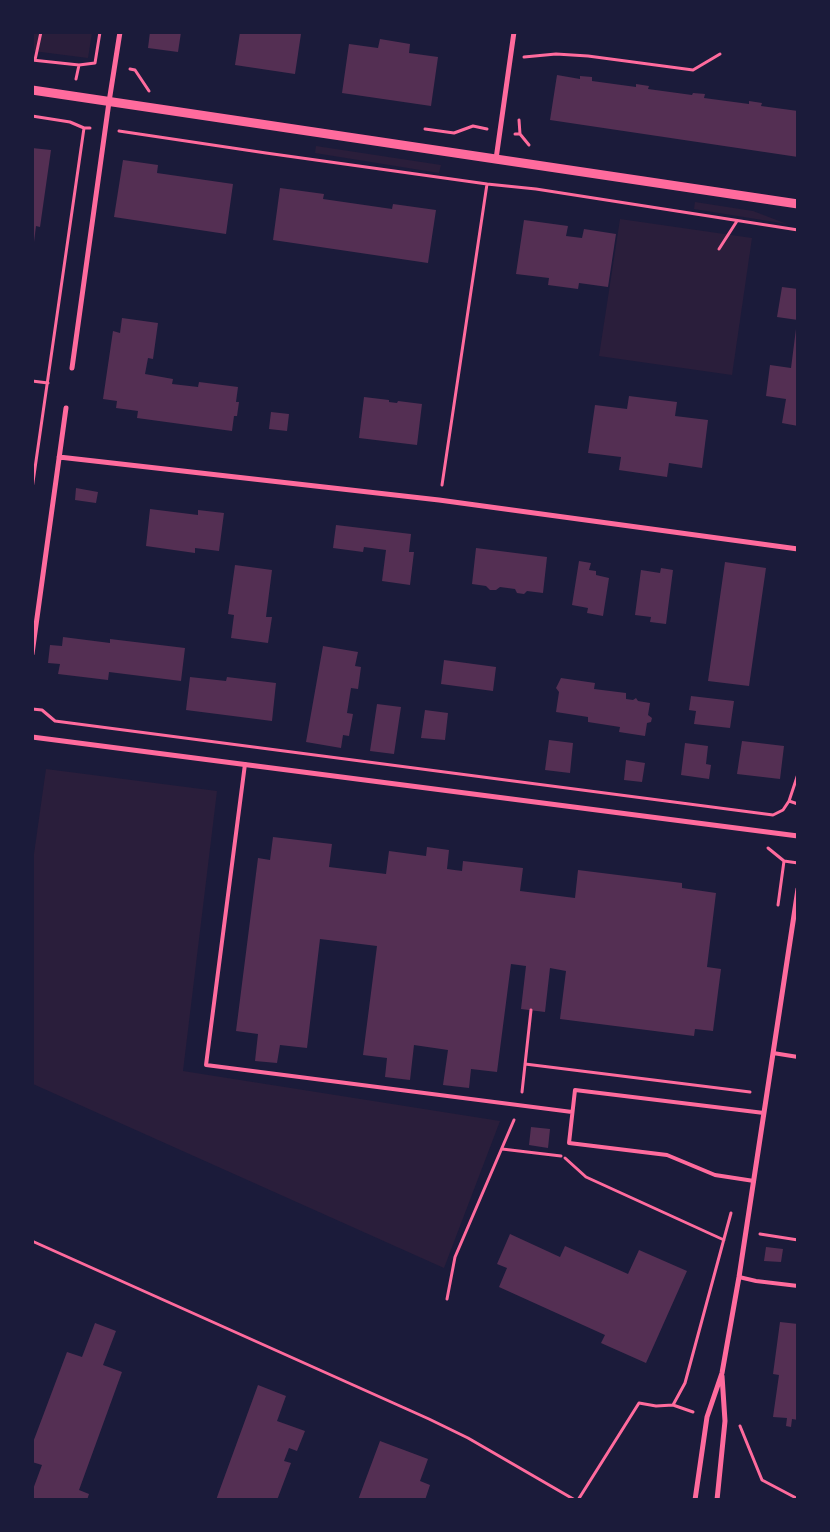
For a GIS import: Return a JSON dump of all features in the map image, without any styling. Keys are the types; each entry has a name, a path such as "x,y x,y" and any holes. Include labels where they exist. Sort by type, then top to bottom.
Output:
{"street":[{"path":"72,368 120,32"},
{"path":"496,159 514,32"},
{"path":"32,90 798,204"},
{"path":"32,654 35,620 66,408"},
{"path":"59,457 440,500 798,549"},
{"path":"32,737 798,836"},
{"path":"695,1500 707,1417 722,1373 747,1232 772,1053 798,889"},
{"path":"717,1500 726,1421 722,1373"}],"lane":[{"path":"244,764 206,1065 572,1112"},
{"path":"772,1053 798,1057"},
{"path":"754,1181 715,1175 668,1155 569,1143 575,1090 764,1113"},
{"path":"739,1278 756,1282 798,1286"}],"path":[{"path":"41,32 34,60 79,65 95,63 100,32"},
{"path":"511,55 525,57 556,54 588,56 693,70 720,54"},
{"path":"70,122 79,65"},
{"path":"32,116 70,122 84,128 105,129 487,184 536,189 798,230"},
{"path":"32,489 84,128"},
{"path":"440,500 487,184"},
{"path":"719,249 737,221"},
{"path":"32,381 48,383"},
{"path":"32,709 42,710 55,722 773,815 783,810 789,801 798,774"},
{"path":"789,801 798,804"},
{"path":"769,848 784,861 798,863"},
{"path":"777,910 784,861"},
{"path":"447,1299 455,1257 520,1106 531,1010"},
{"path":"525,1064 750,1092"},
{"path":"748,1110 752,1083"},
{"path":"563,1156 569,1143"},
{"path":"502,1148 563,1156 586,1177 724,1240"},
{"path":"32,1241 468,1438 576,1500 639,1403 656,1406 673,1405 685,1383 724,1240 738,1178"},
{"path":"747,1232 798,1240"}],"shaded area":[{"path":"32,33 92,33 88,58 33,51"},
{"path":"316,146 441,165 439,173 315,153"},
{"path":"695,202 753,211 787,224 694,209"},
{"path":"620,219 752,238 732,375 599,356"},
{"path":"46,769 217,791 183,1071 500,1121 444,1268 33,1084 33,861"}],"building":[{"path":"150,32 181,32 178,52 148,48"},
{"path":"240,32 306,32 301,34 295,74 235,65"},
{"path":"380,39 410,44 409,53 438,57 431,106 342,93 349,44 378,48"},
{"path":"557,75 580,79 580,76 592,77 592,81 636,87 636,84 649,86 648,89 692,95 693,93 705,94 704,98 749,104 749,101 762,103 761,106 798,111 798,157 550,120"},
{"path":"32,148 51,150 40,227 36,226 34,242"},
{"path":"123,160 158,165 157,173 233,184 226,234 114,217"},
{"path":"280,188 324,194 323,199 392,209 393,204 436,210 428,263 273,240"},
{"path":"524,220 568,226 566,236 582,238 584,229 616,234 608,287 579,283 578,289 548,285 549,278 516,274"},
{"path":"782,287 798,289 798,320 777,317"},
{"path":"122,318 158,323 153,359 148,358 145,374 173,379 172,384 198,387 199,382 238,387 236,402 239,402 237,416 234,416 232,431 137,418 138,411 116,408 117,401 103,399 113,331 120,333"},
{"path":"796,329 798,329 798,426 782,423 786,399 766,396 770,365 791,368"},
{"path":"629,396 677,402 675,416 708,420 702,468 669,463 667,477 619,470 621,457 588,453 595,405 627,409"},
{"path":"364,397 389,400 389,402 397,403 398,401 422,404 417,445 359,438"},
{"path":"271,412 289,414 287,431 269,429"},
{"path":"76,488 98,492 96,503 75,500"},
{"path":"150,509 198,515 198,510 224,513 219,551 195,548 195,553 146,546"},
{"path":"336,525 411,534 409,552 414,552 410,585 382,581 386,550 364,547 363,552 333,548"},
{"path":"476,548 547,557 543,593 527,591 524,594 517,593 515,589 500,587 496,590 490,590 486,586 472,584"},
{"path":"579,561 591,563 589,570 596,571 596,575 609,578 603,616 587,613 588,608 572,605"},
{"path":"725,562 766,568 749,686 708,681"},
{"path":"235,565 272,570 266,617 272,617 268,643 231,638 234,615 228,614"},
{"path":"661,568 673,570 666,624 650,622 651,617 635,615 641,570 660,573"},
{"path":"63,637 110,643 110,639 185,648 181,681 109,672 108,680 58,674 60,664 48,663 50,645 62,646"},
{"path":"323,646 358,652 355,666 361,667 358,689 351,688 347,713 353,714 349,736 343,735 341,748 306,742"},
{"path":"444,660 496,667 493,691 441,684"},
{"path":"190,677 226,681 227,677 276,683 272,721 186,710"},
{"path":"561,678 595,683 594,689 626,693 626,699 633,700 636,698 638,701 650,703 648,715 652,718 651,722 647,723 645,736 619,732 620,727 588,722 588,717 556,712 559,692 556,688"},
{"path":"691,696 734,701 730,728 694,724 696,711 689,710"},
{"path":"377,704 401,707 394,754 370,751"},
{"path":"425,710 448,713 445,740 421,738"},
{"path":"549,740 573,743 570,773 545,770"},
{"path":"742,741 784,746 780,779 737,774"},
{"path":"685,743 708,746 706,764 711,765 709,779 681,775"},
{"path":"626,760 645,763 642,782 624,780"},
{"path":"273,837 332,844 329,867 386,874 389,851 426,856 427,847 449,850 447,869 462,871 463,861 523,868 520,891 575,898 578,870 682,883 682,888 716,893 707,967 721,969 713,1031 695,1029 694,1036 560,1019 566,971 550,968 545,1012 521,1009 526,966 511,964 497,1072 471,1069 469,1088 443,1085 448,1050 414,1045 410,1080 385,1077 387,1058 363,1055 377,946 320,939 307,1048 280,1045 277,1063 255,1061 258,1034 236,1031 258,858 270,860"},
{"path":"531,1127 550,1129 548,1148 529,1145"},
{"path":"510,1234 560,1257 565,1246 628,1274 639,1250 687,1271 646,1363 601,1343 605,1335 499,1287 507,1268 497,1264"},
{"path":"766,1247 783,1249 781,1262 764,1261"},
{"path":"780,1322 798,1324 798,1420 792,1419 791,1427 786,1426 787,1418 773,1417 779,1375 773,1374"},
{"path":"95,1323 116,1331 103,1365 122,1372 79,1490 89,1494 87,1500 32,1500 32,1492 42,1465 32,1462 32,1445 67,1352 82,1357"},
{"path":"258,1385 286,1396 277,1421 305,1431 297,1451 289,1448 284,1461 291,1463 277,1500 216,1500"},
{"path":"380,1441 428,1459 420,1481 430,1485 425,1500 358,1500"}]}
